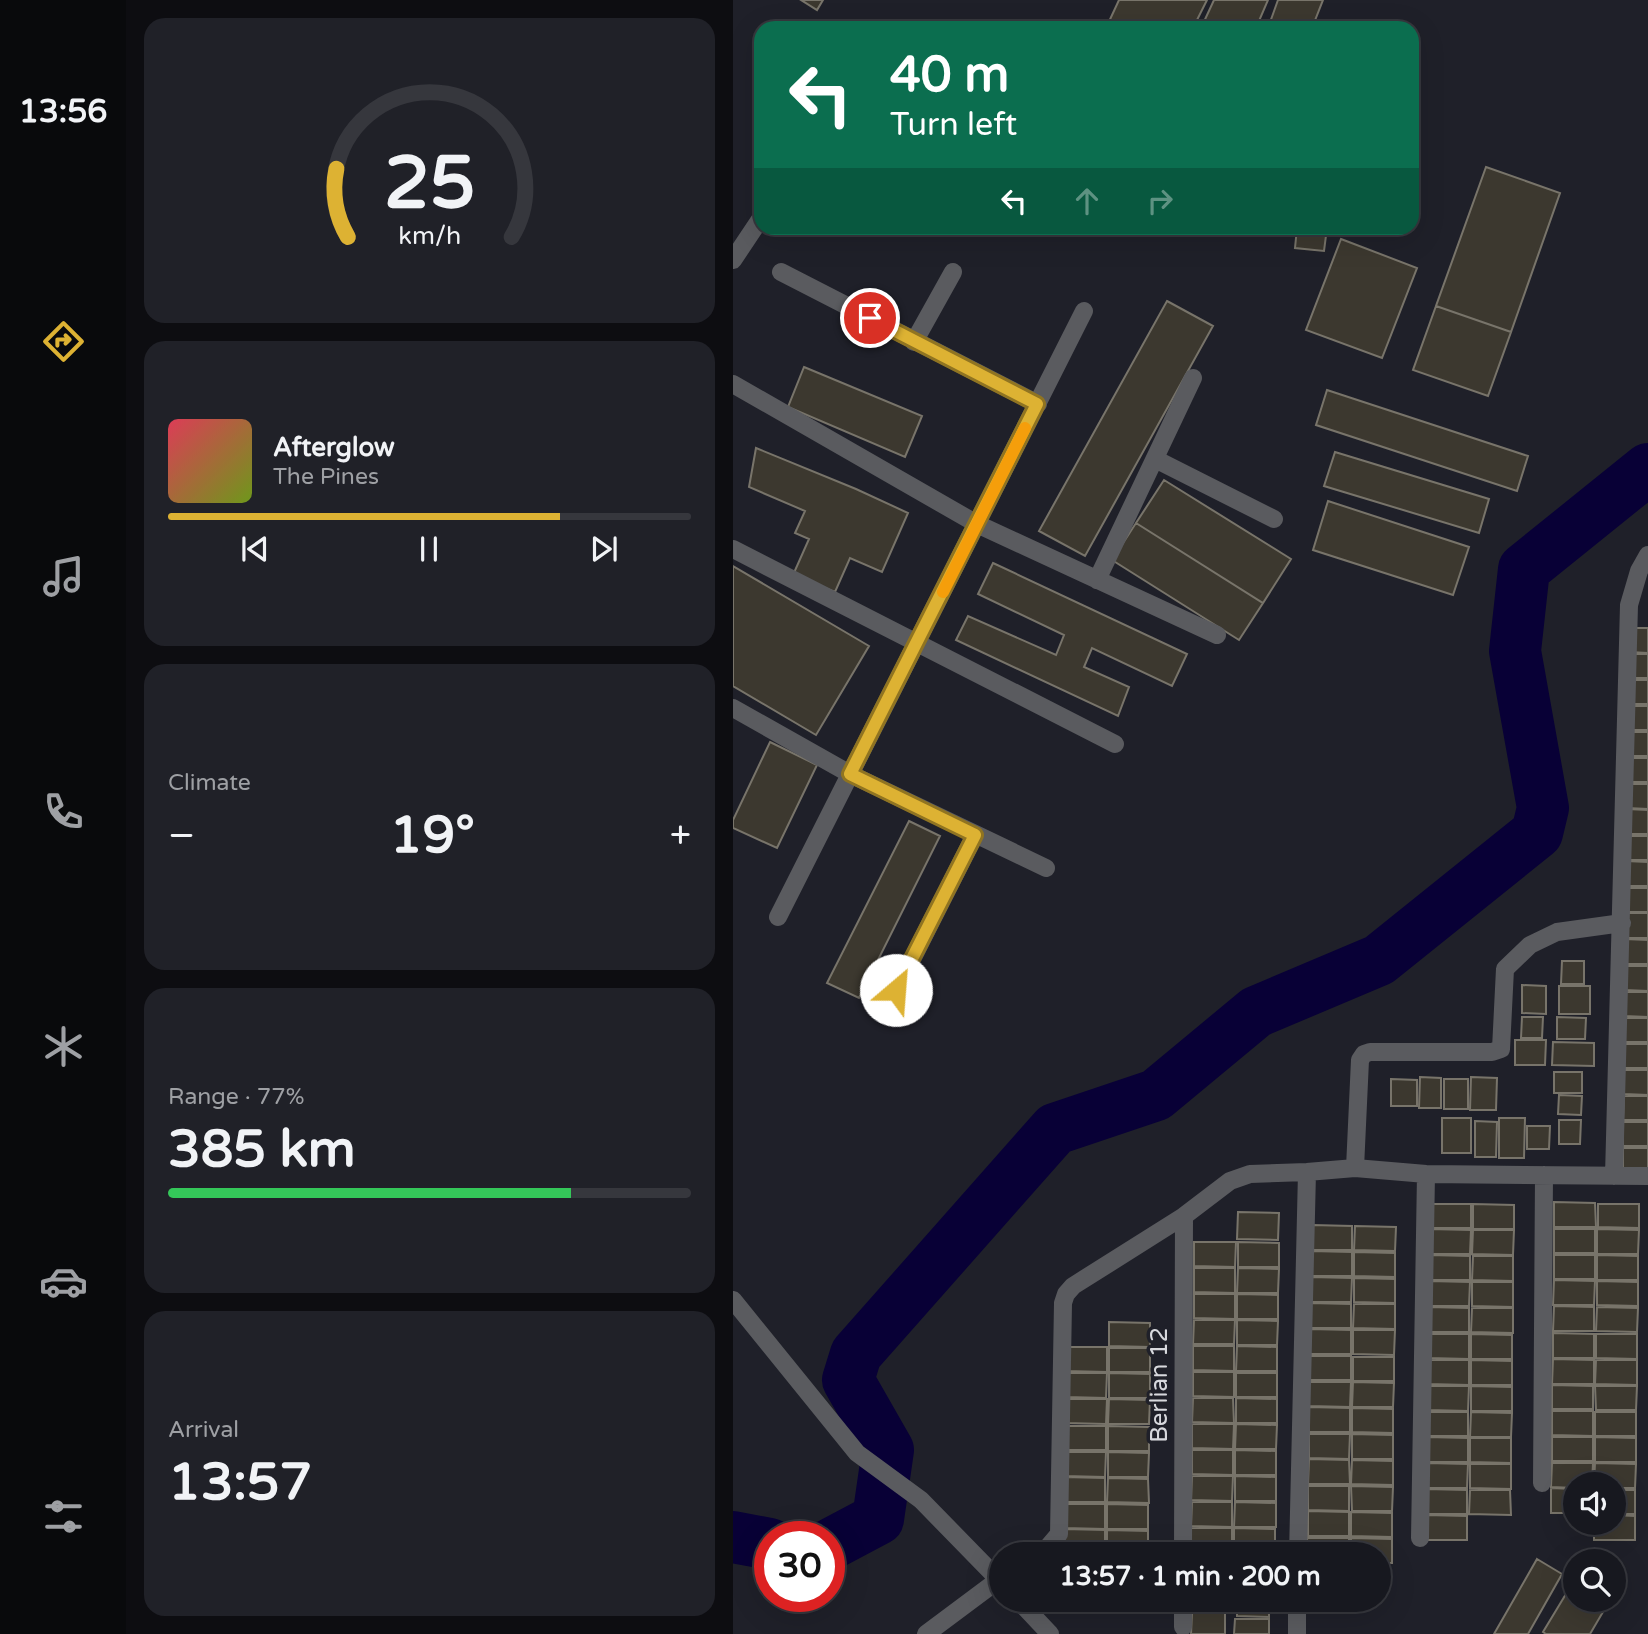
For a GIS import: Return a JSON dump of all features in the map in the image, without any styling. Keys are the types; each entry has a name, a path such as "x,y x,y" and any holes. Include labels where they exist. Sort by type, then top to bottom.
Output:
{"street":[{"path":"733,260 754,228"},
{"path":"781,272 1037,404"},
{"path":"914,342 953,272"},
{"path":"778,917 1084,311"},
{"path":"1097,580 1193,378"},
{"path":"733,384 977,524 1217,635"},
{"path":"1155,459 1274,519"},
{"path":"733,549 1115,744"},
{"path":"1614,1176 1629,605 1639,571 1648,555"},
{"path":"733,708 850,774 1046,868"},
{"path":"896,990 975,835"},
{"path":"1355,1168 1360,1060 1364,1054 1493,1052 1501,1049 1505,969 1530,945 1557,932 1622,923"},
{"path":"1052,1542 1059,1534 1063,1303 1066,1294 1073,1286 1183,1216 1230,1181 1250,1174 1355,1168 1426,1174 1648,1176"},
{"path":"1298,1542 1306,1172"},
{"path":"1420,1538 1426,1174"},
{"path":"1541,1483 1544,1175"},
{"name":"Berlian 12","path":"1183,1216 1183,1542"},
{"path":"733,1300 857,1453 921,1500 989,1569"},
{"path":"926,1634 989,1588"},
{"path":"1029,1612 1050,1634"},
{"path":"1183,1612 1183,1627"},
{"path":"1297,1612 1297,1634"}],"building":[{"path":"801,0 823,0 817,10"},
{"path":"1119,0 1207,0 1196,21 1109,21"},
{"path":"1214,0 1268,0 1259,21 1204,21"},
{"path":"1278,0 1323,0 1315,21 1270,21"},
{"path":"1486,167 1560,193 1511,332 1436,306"},
{"path":"1296,235 1326,235 1324,251 1295,248"},
{"path":"1341,239 1417,268 1382,358 1306,330"},
{"path":"1167,301 1213,326 1085,556 1039,531"},
{"path":"1436,306 1511,332 1488,396 1413,370"},
{"path":"804,367 922,416 905,457 788,407"},
{"path":"1327,390 1528,456 1517,491 1316,425"},
{"path":"756,448 908,513 882,572 850,558 835,592 793,575 809,539 795,533 805,511 749,487"},
{"path":"1335,452 1489,499 1479,533 1324,486"},
{"path":"1164,480 1291,559 1263,603 1136,523"},
{"path":"1328,501 1469,547 1453,595 1313,550"},
{"path":"1136,523 1263,603 1239,640 1112,560"},
{"path":"993,563 1187,654 1172,686 1092,648 1084,667 1129,687 1118,716 956,640 968,616 1056,655 1064,635 978,594"},
{"path":"733,566 869,646 816,735 733,686"},
{"path":"1629,628 1648,628 1648,653 1629,652"},
{"path":"1629,654 1648,654 1648,678 1628,678"},
{"path":"1628,680 1648,680 1648,704 1628,704"},
{"path":"1628,706 1648,706 1648,730 1628,730"},
{"path":"1628,732 1648,732 1648,756 1628,756"},
{"path":"770,742 817,765 777,848 733,828 733,820"},
{"path":"1628,758 1648,758 1648,782 1627,782"},
{"path":"1627,784 1648,784 1648,809 1627,808"},
{"path":"1627,809 1648,810 1648,834 1626,834"},
{"path":"909,821 940,836 859,998 827,983"},
{"path":"1627,836 1648,836 1648,860 1627,860"},
{"path":"1626,861 1648,862 1648,886 1626,886"},
{"path":"1626,888 1648,888 1648,912 1626,912"},
{"path":"1626,913 1648,913 1648,938 1625,938"},
{"path":"1625,939 1648,940 1648,964 1625,964"},
{"path":"1562,961 1584,961 1584,984 1561,984"},
{"path":"1625,966 1648,966 1648,991 1625,990"},
{"path":"1522,985 1546,986 1546,1014 1522,1013"},
{"path":"1559,986 1590,986 1590,1014 1559,1014"},
{"path":"1625,992 1648,992 1648,1017 1624,1016"},
{"path":"1522,1017 1543,1017 1542,1038 1521,1038"},
{"path":"1557,1017 1586,1018 1585,1039 1557,1039"},
{"path":"1624,1018 1648,1018 1648,1042 1624,1042"},
{"path":"1515,1040 1546,1040 1545,1065 1515,1065"},
{"path":"1553,1042 1594,1043 1594,1066 1552,1065"},
{"path":"1624,1044 1648,1044 1648,1068 1624,1068"},
{"path":"1624,1070 1648,1070 1648,1095 1624,1094"},
{"path":"1554,1072 1582,1072 1582,1093 1554,1093"},
{"path":"1420,1077 1441,1078 1441,1108 1419,1108"},
{"path":"1471,1077 1497,1078 1496,1110 1470,1110"},
{"path":"1391,1079 1417,1080 1417,1106 1391,1106"},
{"path":"1444,1079 1468,1079 1468,1109 1444,1109"},
{"path":"1559,1095 1582,1096 1581,1115 1558,1114"},
{"path":"1624,1096 1648,1096 1648,1120 1623,1120"},
{"path":"1442,1118 1471,1118 1471,1153 1442,1153"},
{"path":"1499,1118 1525,1118 1524,1158 1499,1158"},
{"path":"1559,1120 1581,1120 1580,1144 1559,1144"},
{"path":"1475,1121 1497,1122 1496,1157 1475,1157"},
{"path":"1623,1122 1648,1122 1648,1146 1623,1146"},
{"path":"1527,1126 1550,1126 1549,1149 1527,1149"},
{"path":"1623,1148 1648,1148 1648,1172 1623,1172"},
{"path":"1554,1202 1595,1203 1596,1227 1554,1227"},
{"path":"1430,1204 1471,1204 1471,1228 1429,1228"},
{"path":"1473,1204 1514,1205 1514,1229 1473,1229"},
{"path":"1598,1204 1639,1204 1639,1228 1598,1227"},
{"path":"1238,1212 1279,1213 1278,1240 1237,1239"},
{"path":"1312,1225 1352,1226 1352,1250 1311,1250"},
{"path":"1355,1226 1396,1227 1395,1251 1354,1250"},
{"path":"1429,1229 1471,1230 1470,1254 1429,1254"},
{"path":"1554,1229 1595,1229 1595,1253 1554,1253"},
{"path":"1597,1229 1639,1230 1638,1254 1597,1254"},
{"path":"1473,1230 1514,1230 1513,1255 1472,1254"},
{"path":"1194,1242 1236,1242 1235,1267 1194,1266"},
{"path":"1238,1242 1279,1243 1279,1267 1238,1267"},
{"path":"1311,1251 1352,1252 1352,1276 1311,1276"},
{"path":"1354,1252 1395,1253 1395,1277 1354,1276"},
{"path":"1429,1255 1470,1256 1470,1280 1429,1280"},
{"path":"1554,1255 1595,1255 1595,1279 1554,1279"},
{"path":"1597,1255 1638,1256 1638,1280 1597,1280"},
{"path":"1473,1256 1513,1256 1513,1281 1472,1280"},
{"path":"1194,1268 1235,1268 1235,1293 1194,1292"},
{"path":"1238,1268 1279,1269 1278,1293 1237,1293"},
{"path":"1311,1277 1352,1278 1351,1302 1310,1302"},
{"path":"1354,1278 1395,1279 1395,1303 1354,1302"},
{"path":"1554,1280 1595,1281 1594,1305 1553,1305"},
{"path":"1429,1281 1470,1282 1469,1306 1429,1306"},
{"path":"1597,1281 1638,1282 1638,1306 1597,1305"},
{"path":"1472,1282 1513,1282 1513,1307 1472,1306"},
{"path":"1194,1294 1235,1294 1235,1319 1194,1318"},
{"path":"1237,1294 1278,1295 1278,1319 1237,1319"},
{"path":"1310,1303 1351,1304 1351,1328 1310,1328"},
{"path":"1354,1304 1395,1304 1395,1329 1353,1328"},
{"path":"1554,1306 1594,1307 1594,1331 1553,1331"},
{"path":"1429,1307 1469,1308 1469,1332 1428,1332"},
{"path":"1597,1307 1638,1308 1637,1332 1596,1331"},
{"path":"1472,1308 1513,1308 1513,1333 1471,1332"},
{"path":"1194,1320 1235,1320 1234,1344 1193,1344"},
{"path":"1237,1320 1278,1321 1277,1345 1237,1345"},
{"path":"1109,1322 1150,1323 1150,1347 1109,1346"},
{"path":"1310,1329 1351,1330 1351,1354 1310,1354"},
{"path":"1353,1330 1395,1330 1394,1355 1353,1354"},
{"path":"1553,1333 1594,1334 1594,1358 1553,1358"},
{"path":"1428,1334 1469,1334 1469,1359 1428,1358"},
{"path":"1471,1334 1512,1335 1512,1359 1471,1359"},
{"path":"1596,1334 1637,1334 1637,1359 1596,1358"},
{"path":"1193,1346 1234,1346 1234,1371 1193,1370"},
{"path":"1237,1346 1277,1347 1277,1371 1236,1371"},
{"path":"1066,1347 1107,1347 1107,1372 1065,1371"},
{"path":"1109,1348 1150,1348 1150,1372 1109,1372"},
{"path":"1310,1356 1351,1356 1351,1380 1310,1380"},
{"path":"1353,1357 1394,1357 1394,1381 1353,1381"},
{"path":"1553,1359 1594,1360 1594,1384 1552,1384"},
{"path":"1428,1360 1469,1360 1469,1385 1427,1384"},
{"path":"1471,1360 1512,1361 1512,1385 1471,1385"},
{"path":"1596,1360 1637,1360 1637,1385 1595,1384"},
{"path":"1193,1372 1234,1372 1234,1397 1193,1396"},
{"path":"1065,1373 1107,1373 1106,1398 1066,1397"},
{"path":"1109,1373 1150,1374 1150,1398 1109,1398"},
{"path":"1236,1373 1277,1373 1277,1397 1236,1397"},
{"path":"1309,1382 1351,1382 1350,1407 1309,1406"},
{"path":"1353,1382 1394,1383 1393,1407 1352,1407"},
{"path":"1552,1385 1593,1386 1593,1409 1552,1409"},
{"path":"1427,1386 1469,1386 1468,1411 1428,1410"},
{"path":"1471,1386 1512,1387 1512,1411 1471,1411"},
{"path":"1595,1386 1637,1386 1636,1410 1596,1410"},
{"path":"1193,1398 1233,1398 1234,1423 1192,1422"},
{"path":"1236,1398 1277,1399 1277,1423 1236,1423"},
{"path":"1065,1399 1107,1399 1106,1424 1065,1423"},
{"path":"1109,1399 1150,1400 1149,1424 1108,1424"},
{"path":"1309,1407 1350,1408 1350,1432 1309,1432"},
{"path":"1352,1408 1393,1409 1393,1433 1352,1432"},
{"path":"1552,1411 1593,1411 1593,1436 1552,1435"},
{"path":"1427,1412 1468,1412 1468,1436 1427,1436"},
{"path":"1471,1412 1512,1413 1511,1437 1470,1437"},
{"path":"1595,1412 1636,1412 1636,1436 1595,1436"},
{"path":"1192,1424 1234,1424 1233,1449 1192,1448"},
{"path":"1236,1424 1277,1425 1276,1449 1235,1449"},
{"path":"1065,1426 1106,1426 1106,1450 1065,1450"},
{"path":"1108,1426 1149,1427 1149,1451 1108,1451"},
{"path":"1309,1434 1350,1434 1349,1459 1309,1458"},
{"path":"1352,1434 1393,1435 1393,1459 1352,1459"},
{"path":"1427,1437 1468,1438 1468,1462 1427,1462"},
{"path":"1552,1437 1593,1437 1593,1461 1552,1461"},
{"path":"1595,1437 1636,1438 1636,1462 1595,1462"},
{"path":"1470,1438 1511,1438 1511,1463 1470,1462"},
{"path":"1192,1450 1233,1450 1233,1475 1192,1474"},
{"path":"1235,1450 1276,1451 1276,1475 1235,1475"},
{"path":"1065,1452 1106,1452 1105,1477 1064,1476"},
{"path":"1108,1452 1149,1453 1148,1477 1108,1477"},
{"path":"1309,1459 1349,1460 1350,1484 1308,1484"},
{"path":"1352,1460 1393,1461 1393,1485 1351,1484"},
{"path":"1427,1463 1468,1464 1467,1488 1426,1488"},
{"path":"1552,1463 1593,1463 1593,1472 1563,1472 1563,1488 1551,1487"},
{"path":"1595,1463 1636,1464 1635,1488 1626,1488 1626,1472 1595,1472"},
{"path":"1470,1464 1511,1464 1511,1489 1470,1488"},
{"path":"1192,1476 1233,1476 1232,1501 1191,1500"},
{"path":"1235,1476 1276,1477 1276,1501 1235,1501"},
{"path":"1064,1477 1105,1478 1105,1502 1064,1502"},
{"path":"1108,1478 1148,1479 1149,1503 1107,1502"},
{"path":"1308,1486 1349,1486 1349,1511 1308,1510"},
{"path":"1351,1486 1393,1487 1392,1511 1352,1511"},
{"path":"1551,1488 1563,1488 1563,1513 1551,1513"},
{"path":"1426,1489 1467,1490 1467,1514 1426,1514"},
{"path":"1470,1490 1510,1490 1511,1515 1469,1514"},
{"path":"1626,1490 1635,1490 1635,1514 1626,1514"},
{"path":"1192,1502 1232,1502 1232,1527 1191,1526"},
{"path":"1235,1502 1276,1503 1276,1527 1234,1527"},
{"path":"1064,1504 1105,1504 1105,1529 1064,1528"},
{"path":"1107,1504 1148,1505 1148,1529 1107,1529"},
{"path":"1308,1511 1349,1512 1349,1536 1308,1536"},
{"path":"1351,1512 1392,1513 1392,1537 1351,1536"},
{"path":"1426,1515 1467,1516 1467,1540 1426,1540"},
{"path":"1626,1516 1635,1516 1635,1540 1594,1540 1594,1535 1626,1535"},
{"path":"1191,1528 1232,1528 1232,1542 1191,1542"},
{"path":"1234,1528 1275,1529 1275,1542 1234,1542"},
{"path":"1064,1529 1105,1530 1105,1542 1063,1542"},
{"path":"1107,1530 1148,1531 1148,1542 1107,1542"},
{"path":"1307,1538 1349,1538 1349,1542 1307,1542"},
{"path":"1351,1538 1392,1539 1392,1563 1391,1542 1351,1542"},
{"path":"1537,1559 1562,1574 1528,1634 1494,1634"},
{"path":"1563,1599 1563,1612 1603,1612 1590,1634 1543,1632"},
{"path":"1237,1612 1269,1612 1269,1617 1237,1616"},
{"path":"1192,1613 1225,1613 1225,1634 1191,1634"},
{"path":"1235,1619 1269,1619 1269,1634 1234,1634"}],"waterway":[{"path":"845,1537 878,1519 888,1450 848,1380 856,1354 1055,1129 1156,1095 1256,1012 1379,960 1537,833 1543,808 1515,651 1524,569 1648,469"},
{"path":"733,1537 754,1541"}],"slow traffic":[{"path":"943,592 1025,428"}],"route":[{"path":"870,318 1037,404 850,774 975,835 896,990"}]}
